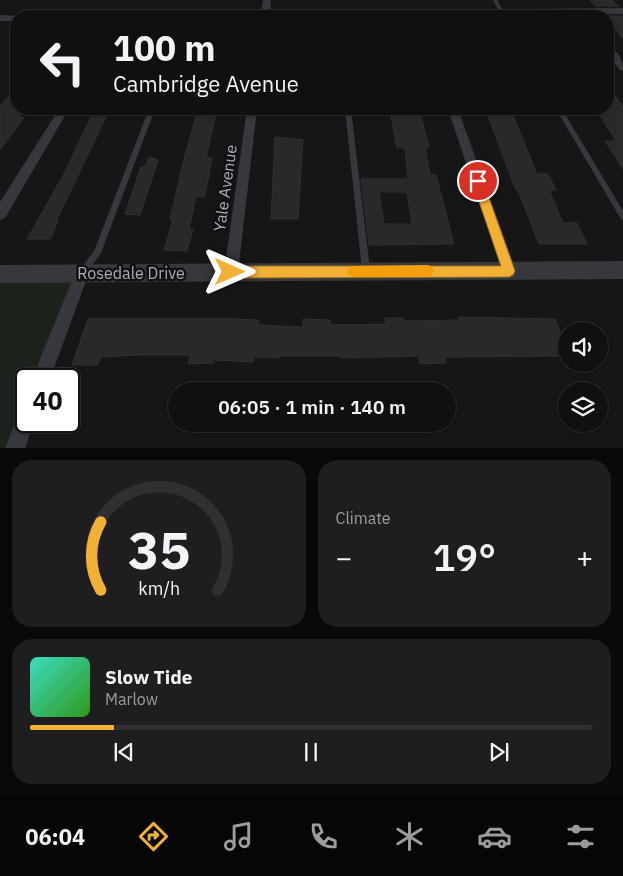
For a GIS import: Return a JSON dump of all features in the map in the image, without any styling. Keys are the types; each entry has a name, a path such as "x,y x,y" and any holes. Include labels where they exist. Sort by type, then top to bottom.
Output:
{"street":[{"path":"567,0 575,10"},
{"path":"614,57 623,68"},
{"path":"0,214 60,115"},
{"name":"Yale Avenue","path":"230,272 251,115"},
{"path":"455,115 509,271"},
{"name":"Rosedale Drive","path":"0,274 623,270"},
{"path":"46,368 82,273"},
{"path":"15,448 20,433"}],"lane":[{"path":"82,273 97,253 150,115"},
{"path":"349,115 366,271"},
{"path":"563,115 623,217"}],"shaded area":[{"path":"82,273 45,368 15,368 15,433 20,433 15,448 0,448 0,274"}],"building":[{"path":"590,0 612,0 618,6 595,6"},
{"path":"614,16 623,16 623,39 614,28"},
{"path":"10,94 10,115 24,117 0,150 0,107"},
{"path":"614,94 623,107 623,169 605,141 616,141 600,115 614,115"},
{"path":"196,115 216,115 206,158 212,158 205,196 196,197 189,229 193,229 187,251 164,250 173,220 170,220"},
{"path":"391,116 421,116 429,148 425,148 430,175 436,175 454,244 369,245 361,179 408,179 405,148 397,148","holes":["379,192 407,192 412,224 384,224"]},
{"path":"488,116 513,116 537,174 548,174 556,190 549,190 563,223 577,223 587,244 539,244"},
{"path":"91,117 106,117 56,221 58,221 50,239 27,239 64,174"},
{"path":"275,137 303,140 298,219 271,219"},
{"path":"149,157 158,160 140,215 125,214 141,167 145,167"},
{"path":"458,317 555,319 558,327 558,356 445,357 446,363 420,364 418,356 342,358 341,356 280,356 280,358 254,357 253,362 214,360 214,363 188,364 190,355 142,355 101,357 98,365 72,365 88,319 233,319 259,320 258,325 303,327 303,319 330,320 331,325 386,324 385,318 403,318 404,321 459,320"}],"slow traffic":[{"path":"353,271 428,271"}],"route":[{"path":"230,272 509,271 478,181"}]}
